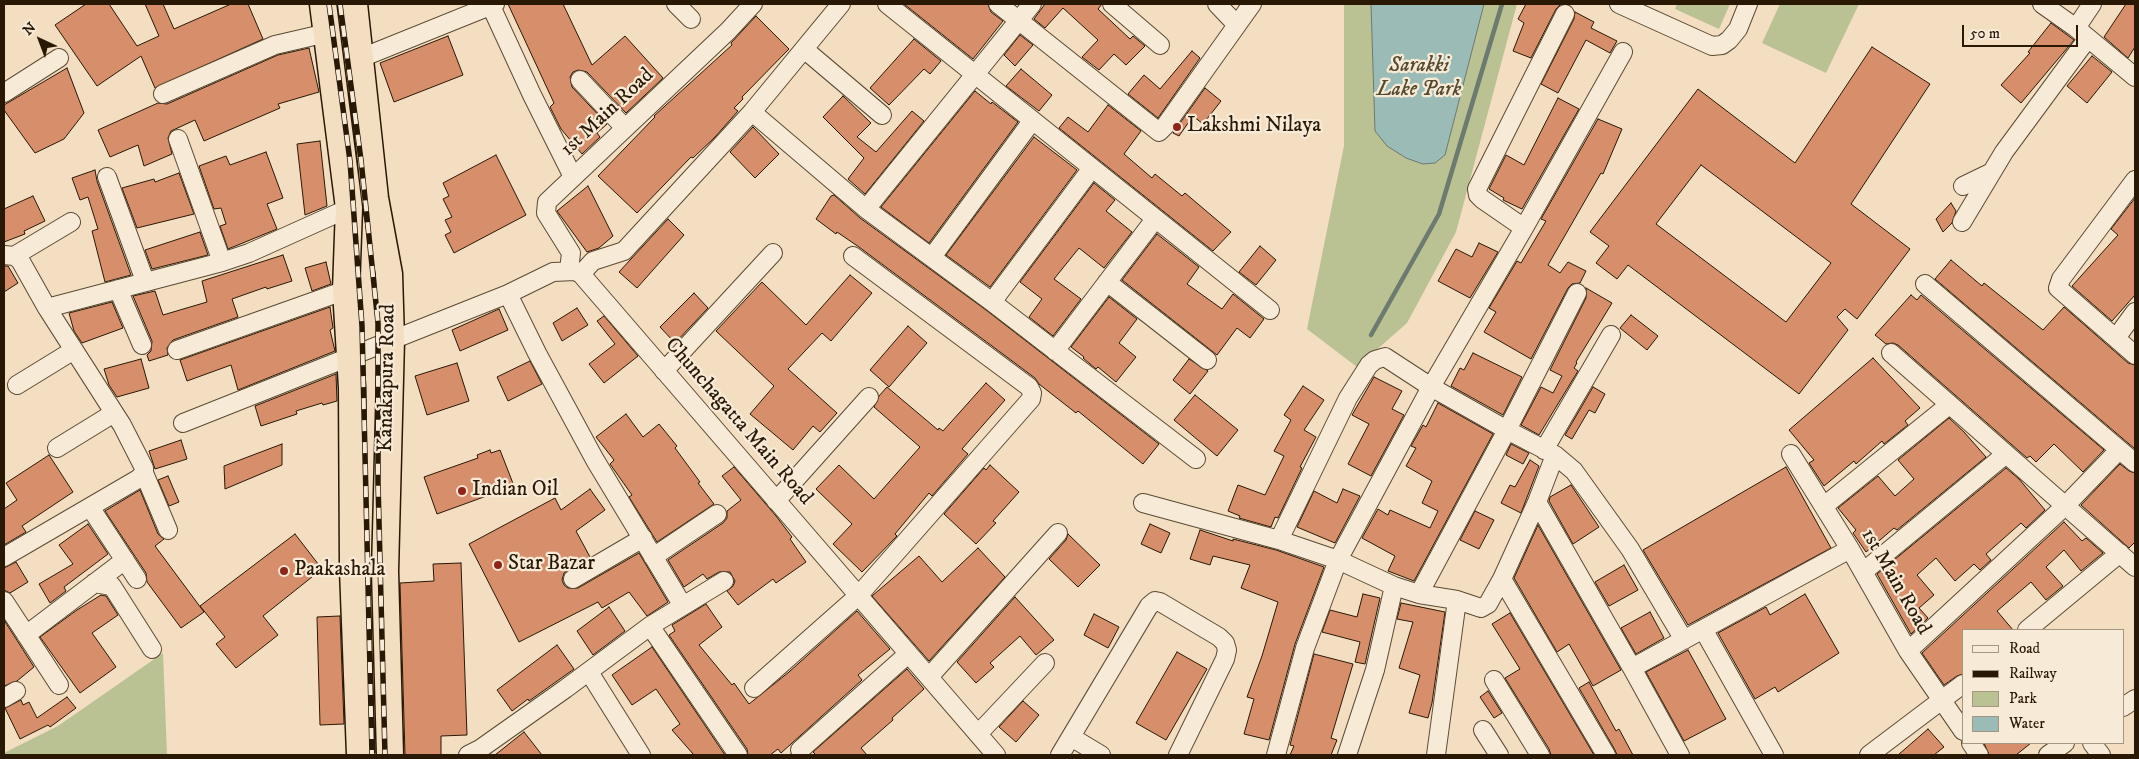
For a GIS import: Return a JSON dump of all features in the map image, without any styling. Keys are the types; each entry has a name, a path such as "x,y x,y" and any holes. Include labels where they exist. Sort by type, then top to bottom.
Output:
{"highway":[{"name":"Kanakapura Road","path":"323,4 349,208 346,290 352,388 353,569 360,755"},
{"name":"Kanakapura Road","path":"354,4 376,198 389,274 391,340 385,571 390,755"}],"street":[{"path":"676,4 691,19"},
{"name":"1st Main Road","path":"575,272 571,253 546,213 545,207 547,202 753,4"},
{"path":"183,423 508,294 553,272 575,272 593,261 624,251 752,112 841,4"},
{"path":"887,4 1270,310"},
{"path":"998,4 1159,132 1166,126 1252,4"},
{"path":"866,209 1032,4"},
{"path":"1112,4 1160,45"},
{"path":"1216,4 1237,25"},
{"path":"1619,4 1712,46 1722,45 1729,40 1738,29 1748,4"},
{"path":"2042,4 2135,75"},
{"path":"1962,222 2004,152 2082,33 2092,4"},
{"path":"361,58 492,5 532,95 573,177"},
{"path":"1524,228 1482,199 1476,189 1565,14"},
{"path":"163,94 275,45 327,33"},
{"path":"804,49 882,115"},
{"path":"1276,755 1305,648 1338,560 1431,387 1524,228 1623,52"},
{"path":"4,94 59,58"},
{"path":"580,80 624,128"},
{"path":"752,112 866,209 992,302 1196,459"},
{"path":"932,257 1032,121"},
{"path":"178,140 222,262"},
{"path":"992,302 1092,168"},
{"path":"1963,186 1984,174 1992,172"},
{"path":"107,177 145,281"},
{"path":"2135,180 2061,279 2058,288 2135,355"},
{"path":"47,308 222,262 249,253 349,208"},
{"path":"1055,351 1155,218"},
{"path":"9,255 71,222"},
{"path":"664,370 774,253"},
{"path":"9,255 20,260 47,308 114,413 144,468 144,473 168,530"},
{"path":"754,688 858,596 1031,399 1032,393 1029,387 853,256"},
{"name":"Chunchagatta Main Road","path":"575,272 664,370 987,748"},
{"path":"1107,282 1207,360"},
{"path":"1925,284 2135,463"},
{"path":"118,289 142,346"},
{"path":"177,350 346,290"},
{"path":"1419,594 1507,430 1576,292"},
{"path":"508,294 537,354 573,419 683,606"},
{"path":"2116,338 2135,312"},
{"path":"1143,503 1280,540 1338,560 1394,586 1419,594 1457,600 1475,607 1485,606 1502,579 1537,502 1550,452 1611,335"},
{"path":"17,385 74,350"},
{"path":"1891,353 2135,566"},
{"path":"1280,540 1348,398 1369,365 1375,360 1385,358 1431,387 1550,452 1574,471 1630,549 1684,640"},
{"path":"776,501 869,397"},
{"path":"1824,506 1949,405"},
{"path":"57,448 114,413"},
{"path":"1908,651 2065,506 2119,450"},
{"name":"1st Main Road","path":"1791,454 1850,549 1908,651 1962,730"},
{"path":"1863,572 2006,454"},
{"path":"4,557 138,479 144,473"},
{"path":"1537,502 1680,755"},
{"path":"90,507 137,579"},
{"path":"653,556 717,514"},
{"path":"929,678 1058,533"},
{"path":"574,579 642,538"},
{"path":"1632,668 1850,549"},
{"path":"2028,629 2120,553"},
{"path":"26,635 124,560"},
{"path":"1502,579 1606,755"},
{"path":"468,755 589,672 650,626 724,581"},
{"path":"94,583 112,586 152,649"},
{"path":"1347,755 1375,670 1394,586"},
{"path":"1436,755 1457,600"},
{"path":"4,601 59,685"},
{"path":"1060,755 1149,606 1155,601 1160,602 1219,637 1225,643 1227,650 1225,659 1178,755"},
{"path":"650,626 738,755"},
{"path":"1703,629 1774,755"},
{"path":"800,750 908,654"},
{"path":"987,748 1045,663"},
{"path":"589,672 641,755"},
{"path":"1494,680 1540,755"},
{"path":"1869,755 1962,685"},
{"path":"2124,706 2135,699"},
{"path":"1483,730 1498,755"},
{"path":"1071,737 1101,755"},
{"path":"1972,744 1979,755"},
{"path":"2048,755 2064,744"},
{"path":"2093,744 2101,755"}],"green space":[{"name":"Sarakki Lake Park","path":"1344,4 1517,4 1456,232 1407,323 1357,367 1307,329 1344,146"},
{"path":"1677,4 1730,4 1719,29 1675,9"},
{"path":"1780,4 1859,4 1826,73 1762,43"},
{"path":"163,653 167,755 4,755 4,753 58,726"}],"water":[{"path":"1371,4 1484,4 1445,155 1435,163 1423,164 1406,158 1387,146 1375,131"}],"building":[{"path":"86,4 109,4 137,46 159,36 145,4 163,4 174,29 231,4 248,4 263,39 155,88 141,56 97,86 55,25"},
{"path":"508,4 563,4 592,65 625,36 663,78 626,113 587,72 578,70 573,72 570,77 572,87 607,124 597,133 600,137 582,154 561,129 550,107 554,103"},
{"path":"904,4 988,4 991,12 1003,21 973,59"},
{"path":"1045,4 1102,4 1098,9 1130,39 1133,36 1145,46 1126,65 1114,54 1099,70 1082,57 1098,40 1063,8 1045,28 1034,19"},
{"path":"1526,4 1561,4 1556,9 1531,58 1513,51 1524,23 1518,19"},
{"path":"2126,4 2135,4 2135,47 2128,58 2104,37"},
{"path":"1575,12 1594,22 1591,28 1617,41 1610,53 1586,40 1558,93 1541,84 1574,19"},
{"path":"756,16 789,49 742,97 743,99 734,108 738,111 715,137 693,158 691,157 637,213 598,176 654,116 732,45 731,43"},
{"path":"2051,23 2074,40 2021,103 2001,85 2030,53 2028,52"},
{"path":"1020,35 1033,45 1015,66 1004,55"},
{"path":"448,36 463,75 394,102 380,63"},
{"path":"914,39 941,61 930,74 924,69 889,105 870,88"},
{"path":"1872,47 1930,84 1851,204 1910,249 1857,319 1845,309 1837,317 1848,330 1799,394 1628,265 1617,279 1596,263 1609,246 1590,232 1698,89 1795,163","holes":["1701,165 1831,263 1786,322 1656,224"]},
{"path":"309,48 319,92 278,104 280,108 204,141 195,120 171,131 168,138 172,154 144,166 138,145 110,157 98,130 158,103 167,104 278,55"},
{"path":"1192,51 1200,58 1158,118 1128,94 1144,75 1160,89"},
{"path":"2092,56 2112,72 2087,103 2067,86"},
{"path":"67,68 84,113 64,139 35,153 4,110 4,105"},
{"path":"1021,69 1052,95 1039,111 1006,86"},
{"path":"1205,88 1221,101 1203,124 1193,116 1179,136 1173,133"},
{"path":"975,91 1018,122 929,243 881,207"},
{"path":"843,96 871,123 857,137 876,152 912,111 924,121 865,194 848,179 864,158 823,117"},
{"path":"1558,98 1579,109 1522,209 1503,200 1504,198 1489,189 1506,155 1524,165"},
{"path":"1108,105 1141,131 1124,154 1152,178 1155,174 1182,196 1185,193 1231,232 1213,251 1059,128 1068,117 1088,132"},
{"path":"1598,119 1622,129 1603,174 1601,173 1548,265 1560,273 1568,262 1586,271 1580,283 1572,284 1568,288 1531,359 1484,332 1496,312 1489,308 1517,261 1521,263 1546,221 1541,219"},
{"path":"753,127 779,154 755,178 730,152"},
{"path":"1034,137 1077,170 990,287 946,255"},
{"path":"320,141 327,206 305,215 297,144"},
{"path":"266,152 283,198 267,204 277,229 228,249 220,226 226,224 221,208 214,209 199,166 226,156 230,165"},
{"path":"496,155 526,215 454,253 445,235 451,232 445,220 452,217 443,199 449,196 443,183"},
{"path":"95,170 97,181 131,275 105,282 92,231 98,229 88,197 80,200 72,178"},
{"path":"179,173 194,214 137,228 122,188 154,179 155,182"},
{"path":"1094,183 1115,200 1106,211 1132,232 1104,268 1079,248 1054,279 1081,299 1053,336 1029,317 1042,299 1020,282"},
{"path":"588,186 613,236 599,248 587,252 557,211"},
{"path":"834,195 860,218 986,310 1159,444 1143,464 1078,411 1076,413 1039,384 1035,378 859,247 837,232 836,234 816,219 831,196"},
{"path":"33,196 45,221 24,231 25,234 4,242 4,209"},
{"path":"2135,198 2135,295 2112,321 2072,286 2118,235 2111,229"},
{"path":"1951,203 1956,211 1952,223 1943,232 1936,219"},
{"path":"668,219 684,235 637,288 619,272"},
{"path":"200,232 208,255 152,269 145,250"},
{"path":"1157,234 1199,267 1187,284 1222,309 1233,294 1264,319 1250,338 1237,328 1217,355 1122,280"},
{"path":"1479,243 1498,252 1470,298 1438,281 1456,249 1472,257"},
{"path":"1260,246 1276,260 1256,285 1239,272"},
{"path":"283,255 292,281 267,289 266,287 232,299 238,317 173,340 167,348 168,355 149,361 147,355 151,351 152,341 133,296 155,291 163,315 207,302 202,281"},
{"path":"1951,260 1982,286 1984,283 2043,330 2064,307 2128,363 2135,365 2135,449 1935,279"},
{"path":"326,262 331,284 312,291 305,268"},
{"path":"4,266 8,266 18,283 4,292"},
{"path":"850,275 872,293 831,341 822,333 788,369 837,413 820,432 813,426 793,450 750,414 774,386 716,331 762,282 806,325"},
{"path":"1586,288 1612,303 1576,362 1574,368 1578,371 1539,435 1521,425 1541,387 1553,393 1562,376 1550,370 1586,298"},
{"path":"694,293 708,308 675,343 660,327"},
{"path":"1911,295 1917,300 1921,295 2104,450 2083,472 2054,444 2036,462 2030,456 2027,458 1898,345 1893,343 1886,344 1875,335"},
{"path":"1109,297 1137,319 1119,343 1136,357 1116,382 1098,367 1096,369 1071,347"},
{"path":"112,302 123,328 82,343 74,331 69,313"},
{"path":"330,307 333,328 330,330 335,351 238,390 231,365 187,381 180,360"},
{"path":"577,308 588,325 562,341 553,323"},
{"path":"499,309 508,330 460,351 452,330"},
{"path":"1631,315 1658,336 1647,350 1620,328"},
{"path":"604,316 638,356 604,383 589,364 615,344 597,321"},
{"path":"908,326 927,343 889,387 870,370"},
{"path":"1473,353 1522,377 1503,415 1451,386 1460,368 1464,370"},
{"path":"1873,358 1920,408 1905,421 1908,425 1884,444 1882,441 1856,464 1854,461 1824,486 1809,463 1814,460 1789,430"},
{"path":"141,359 149,388 117,397 109,385 104,369"},
{"path":"1189,359 1208,371 1190,394 1173,380"},
{"path":"530,361 542,384 508,401 497,377"},
{"path":"457,363 469,401 427,415 415,376"},
{"path":"336,374 337,401 323,405 322,403 296,411 297,414 261,426 255,406"},
{"path":"1374,377 1402,391 1392,409 1404,415 1371,476 1348,464 1369,424 1352,415"},
{"path":"986,383 1005,400 962,449 968,454 932,496 929,493 895,534 897,536 862,572 833,544 852,524 816,489 839,465 874,499 920,447 874,407 879,396 887,387 938,430 939,428 943,431"},
{"path":"1303,386 1324,400 1304,430 1316,437 1300,467 1302,468 1278,518 1275,517 1271,527 1239,518 1240,516 1228,511 1238,485 1265,495 1284,456 1274,451 1291,420 1284,415"},
{"path":"1593,387 1605,394 1595,413 1589,410 1572,439 1565,435"},
{"path":"1195,395 1238,430 1217,456 1174,420"},
{"path":"1438,403 1493,434 1414,581 1388,571 1395,556 1362,538 1378,509 1388,515 1390,510 1430,528 1438,511 1422,503 1432,481 1406,466 1416,448 1411,446 1423,425 1426,427"},
{"path":"626,414 643,437 659,424 677,446 675,448 714,504 657,542 629,497 632,495 610,464 614,460 596,437"},
{"path":"1949,418 1986,457 1897,530 1894,528 1866,552 1853,533 1856,530 1838,508 1878,476 1895,496 1914,479 1898,460"},
{"path":"181,440 187,459 155,469 149,451"},
{"path":"282,444 282,465 225,489 224,466"},
{"path":"1511,444 1529,453 1523,464 1506,455"},
{"path":"490,450 491,453 500,450 514,486 437,514 424,477 478,458 477,455"},
{"path":"49,455 73,492 22,526 26,532 4,545 4,509 17,500 6,483"},
{"path":"1530,460 1539,466 1521,513 1501,503 1510,485 1515,487"},
{"path":"2120,464 2135,473 2135,542 2129,548 2081,505"},
{"path":"990,465 1019,492 993,521 996,523 976,544 944,514 984,468 986,470"},
{"path":"734,467 792,537 790,539 806,562 776,583 773,579 738,605 727,591 733,586 735,581 730,572 719,572 707,579 703,574 684,587 668,560 723,523 727,518 727,511 741,500 722,476"},
{"path":"1786,467 1831,548 1688,625 1643,550"},
{"path":"2006,468 2019,479 2045,510 2026,528 2021,523 1986,554 1991,560 1980,570 1974,564 1955,581 1936,558 1917,575 1934,595 1919,608 1928,618 1911,634 1877,574"},
{"path":"168,476 179,502 169,506 158,480"},
{"path":"1571,485 1599,527 1573,544 1549,501 1550,497"},
{"path":"590,489 605,510 576,531 590,557 564,573 562,580 564,585 568,588 578,588 639,553 668,602 647,616 629,592 602,608 598,602 519,642 469,544 555,498 561,510"},
{"path":"1343,489 1360,496 1335,543 1297,527 1314,491 1337,503"},
{"path":"140,490 158,534 164,539 155,546 204,612 181,628 147,582 146,573 105,511"},
{"path":"1475,511 1494,520 1479,549 1460,540"},
{"path":"2064,522 2082,541 2086,538 2103,553 2081,571 2064,550 2046,567 2063,586 2046,600 2031,582 1997,611 2012,629 1962,629 1962,674 1944,685 1922,653"},
{"path":"88,524 108,554 64,587 66,591 50,603 39,584 73,564 59,545"},
{"path":"1150,524 1170,533 1161,553 1141,544"},
{"path":"1538,525 1621,670 1593,686 1569,644 1557,652 1514,578"},
{"path":"1200,530 1233,541 1233,539 1276,550 1324,567 1295,644 1269,740 1244,734 1254,699 1247,697 1262,656 1278,602 1241,588 1250,565 1213,556 1210,565 1190,559"},
{"path":"295,534 322,569 263,616 278,635 236,668 216,644 225,637 200,606"},
{"path":"1068,534 1100,565 1078,587 1049,559 1066,540"},
{"path":"978,548 1005,577 929,661 872,596 919,556 942,582"},
{"path":"16,562 28,582 10,593 4,590 4,568"},
{"path":"461,563 467,735 441,736 441,755 405,755 400,583 434,581 433,564"},
{"path":"1624,565 1638,590 1609,606 1595,582"},
{"path":"369,584 370,584 375,753"},
{"path":"1363,594 1380,598 1365,664 1355,662 1360,642 1322,632 1330,610 1357,617"},
{"path":"1805,594 1839,653 1778,692 1775,687 1755,699 1718,633 1766,607 1770,615"},
{"path":"101,595 106,596 118,615 92,633 116,667 80,693 40,637"},
{"path":"1015,597 1054,640 1036,655 1020,636 990,663 994,667 976,683 957,662"},
{"path":"1401,603 1445,612 1432,703 1428,718 1409,713 1420,675 1399,668 1413,622 1397,619"},
{"path":"706,604 722,627 699,645 732,685 734,683 749,704 789,672 857,611 890,649 858,675 862,680 781,753 778,749 770,755 748,755 747,749 669,635 675,631 672,625"},
{"path":"609,607 625,631 593,655 577,631"},
{"path":"1650,612 1664,638 1636,654 1621,628"},
{"path":"1510,613 1594,755 1551,755 1505,678 1520,669 1492,624"},
{"path":"1094,614 1119,627 1108,648 1084,635"},
{"path":"340,616 344,724 320,725 317,617"},
{"path":"4,620 34,667 17,681 4,686"},
{"path":"557,645 574,669 512,711 497,690"},
{"path":"652,647 725,755 694,755 672,730 680,724 656,689 632,705 612,675"},
{"path":"1688,650 1726,719 1684,741 1646,672"},
{"path":"1177,652 1207,669 1166,740 1136,723"},
{"path":"1314,654 1353,664 1331,738 1337,740 1331,755 1290,755 1294,746 1290,745"},
{"path":"907,669 924,689 861,748 867,755 816,755 813,752"},
{"path":"1589,682 1616,731 1619,729 1633,755 1617,755 1579,688"},
{"path":"1488,691 1502,713 1494,718 1480,697"},
{"path":"67,697 76,708 50,727 48,725 20,739 5,708 21,700 23,705 29,702 37,718"},
{"path":"1023,701 1039,715 1016,742 999,727"},
{"path":"1928,729 1944,747 1934,755 1898,755"},
{"path":"524,732 542,755 495,755"},
{"path":"1984,744 2030,744 2016,755 1989,755"}],"waterway":[{"path":"1371,335 1439,214 1502,4"}],"railway":[{"path":"329,4 350,161 362,326 372,755"},
{"path":"340,4 361,160 378,323 378,483 385,755"}],"place":[{"name":"Lakshmi Nilaya","path":"1177,127"},
{"name":"Indian Oil","path":"462,491"},
{"name":"Star Bazar","path":"498,565"},
{"name":"Paakashala","path":"284,571"}]}
